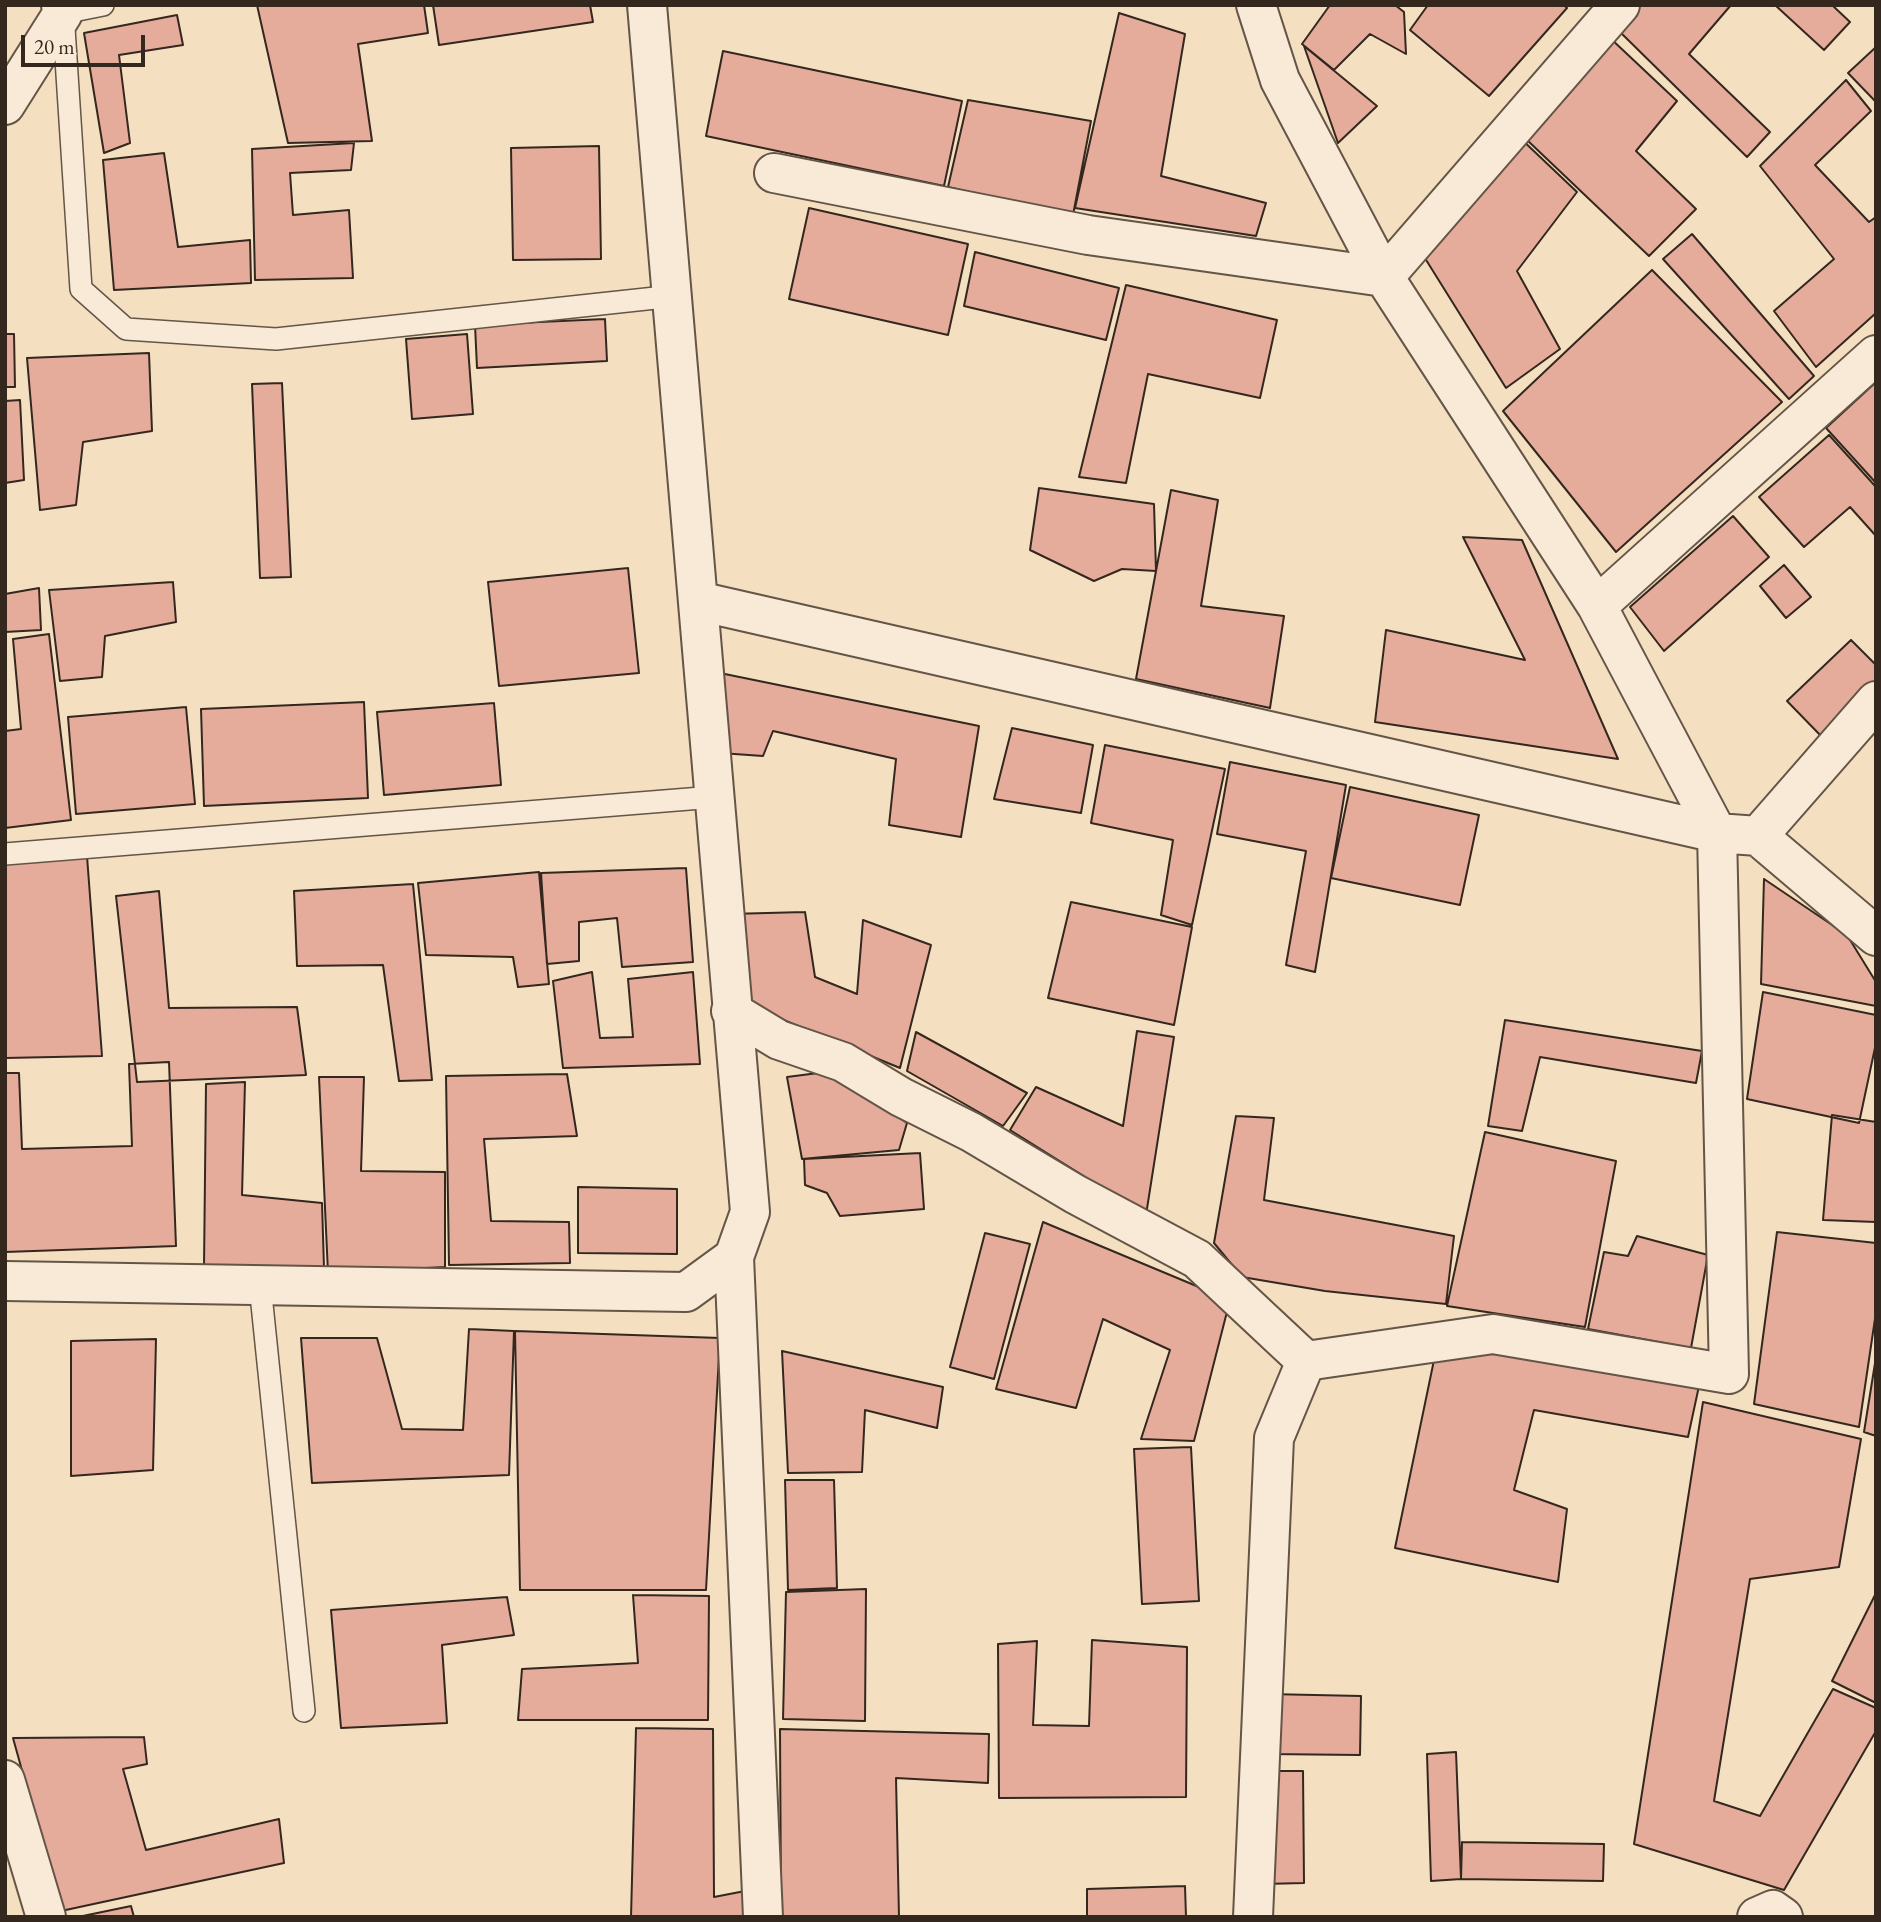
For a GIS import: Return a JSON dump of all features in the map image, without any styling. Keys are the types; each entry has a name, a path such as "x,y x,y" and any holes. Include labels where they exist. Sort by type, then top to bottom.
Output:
{"street":[{"path":"647,5 674,296 731,1011 750,1212 734,1257 762,1917"},
{"path":"1256,5 1255,12 1280,80 1384,277 1597,606 1717,833 1729,1374 1493,1334 1306,1361"},
{"path":"1384,277 1620,5"},
{"path":"5,105 62,9"},
{"path":"774,173 1088,235 1384,277"},
{"path":"1597,606 1876,355"},
{"path":"698,601 1717,833 1758,836 1876,936"},
{"path":"1758,836 1876,701"},
{"path":"731,1011 779,1040 843,1062 901,1097 971,1132 1075,1194 1197,1259 1306,1361"},
{"path":"5,1281 686,1292 734,1257"},
{"path":"1253,1917 1274,1438 1306,1361"},
{"path":"5,1780 46,1917"},
{"path":"1757,1917 1773,1910 1783,1917"}],"lane":[{"path":"103,5 62,9 81,289 126,329 276,339 674,296"},
{"path":"5,854 714,797"},
{"path":"260,1285 304,1711"}],"building":[{"path":"257,5 424,5 428,33 358,44 372,141 288,143"},
{"path":"433,5 590,5 593,22 439,45"},
{"path":"1330,5 1395,5 1404,12 1406,54 1370,34 1334,70 1302,44"},
{"path":"1428,5 1564,5 1567,8 1489,96 1410,30"},
{"path":"1641,5 1731,5 1689,54 1770,132 1747,157 1618,30"},
{"path":"1775,5 1832,5 1850,22 1824,50"},
{"path":"1119,13 1185,34 1161,176 1266,203 1256,236 1075,208"},
{"path":"177,15 183,45 119,55 130,143 104,153 84,33"},
{"path":"1609,37 1677,101 1636,151 1696,209 1649,256 1527,140"},
{"path":"1304,46 1377,106 1338,143"},
{"path":"1876,47 1876,102 1848,73"},
{"path":"723,51 962,101 944,186 706,136"},
{"path":"1846,80 1871,111 1815,165 1869,222 1876,217 1876,313 1816,367 1774,311 1834,259 1760,166"},
{"path":"968,100 1091,121 1073,215 948,187"},
{"path":"1518,136 1577,192 1517,271 1560,349 1506,388 1418,247"},
{"path":"354,143 351,170 290,173 293,215 349,210 353,278 255,280 252,149"},
{"path":"599,146 601,259 513,260 511,148"},
{"path":"164,153 178,247 250,240 251,283 114,290 103,160"},
{"path":"809,208 968,244 948,335 789,299"},
{"path":"1692,234 1814,376 1789,399 1663,259"},
{"path":"975,252 1119,288 1106,340 964,306"},
{"path":"1652,270 1782,402 1616,552 1503,411"},
{"path":"1126,285 1277,320 1260,398 1148,374 1126,483 1079,477"},
{"path":"605,319 607,361 477,368 475,325"},
{"path":"5,334 14,334 15,387 5,387"},
{"path":"467,334 473,414 412,419 406,339"},
{"path":"149,353 152,431 83,442 76,505 40,510 27,358"},
{"path":"1876,382 1876,483 1826,428"},
{"path":"282,383 291,577 260,578 252,384"},
{"path":"20,400 24,480 5,483 5,401"},
{"path":"1829,435 1876,487 1876,536 1850,507 1804,547 1759,497"},
{"path":"1039,488 1154,504 1156,571 1122,569 1094,581 1030,550"},
{"path":"1171,490 1218,500 1201,606 1284,616 1270,708 1136,679"},
{"path":"1733,516 1769,557 1664,651 1630,607"},
{"path":"1463,537 1522,540 1618,759 1375,722 1386,630 1525,660"},
{"path":"1784,565 1811,597 1786,618 1760,586"},
{"path":"628,568 639,673 499,686 488,582"},
{"path":"173,582 176,622 105,636 102,677 60,681 49,590"},
{"path":"39,588 41,630 5,632 5,594"},
{"path":"49,634 71,820 5,828 5,731 21,729 13,639"},
{"path":"1851,640 1876,665 1876,686 1823,738 1787,701"},
{"path":"715,672 979,726 961,837 889,825 896,759 773,731 763,756 720,753"},
{"path":"364,702 368,798 204,806 201,709"},
{"path":"494,703 501,785 384,795 377,712"},
{"path":"186,707 195,804 76,814 68,717"},
{"path":"1012,728 1093,745 1081,813 994,799"},
{"path":"1105,745 1225,769 1192,925 1161,915 1173,840 1091,823"},
{"path":"1230,762 1346,785 1315,972 1286,965 1306,851 1217,834"},
{"path":"1350,787 1479,815 1460,905 1331,878"},
{"path":"87,856 102,1056 5,1058 5,864"},
{"path":"686,868 693,962 622,967 617,918 579,922 579,961 547,964 541,873"},
{"path":"539,872 549,984 518,987 513,957 426,955 418,883"},
{"path":"1764,879 1847,935 1876,982 1876,1006 1761,984"},
{"path":"413,884 432,1080 399,1081 383,965 297,966 294,891"},
{"path":"159,891 169,1008 297,1007 306,1075 137,1082 116,896"},
{"path":"1071,902 1192,927 1174,1025 1048,998"},
{"path":"805,912 815,977 857,994 863,920 931,945 900,1068 735,1000 729,914"},
{"path":"592,972 600,1038 633,1037 628,979 693,972 700,1064 563,1068 553,981"},
{"path":"1763,992 1876,1015 1876,1043 1859,1123 1747,1099"},
{"path":"1505,1020 1702,1051 1696,1083 1540,1057 1522,1131 1488,1126"},
{"path":"1137,1031 1174,1037 1146,1215 1010,1130 1036,1087 1123,1126"},
{"path":"916,1032 1027,1093 1003,1126 907,1071"},
{"path":"169,1062 176,1246 5,1252 5,1073 19,1073 22,1149 132,1146 129,1064"},
{"path":"834,1071 907,1123 899,1150 802,1159 787,1077"},
{"path":"567,1074 577,1136 484,1139 491,1221 569,1222 570,1263 449,1265 446,1076"},
{"path":"319,1077 364,1077 361,1171 445,1172 445,1267 328,1273"},
{"path":"245,1082 242,1195 322,1203 324,1268 204,1267 206,1084"},
{"path":"1832,1115 1876,1122 1876,1222 1823,1220"},
{"path":"1236,1116 1274,1118 1264,1200 1454,1236 1446,1304 1325,1291 1242,1277 1214,1243"},
{"path":"1485,1132 1616,1161 1585,1327 1447,1306"},
{"path":"920,1153 924,1209 840,1216 827,1193 805,1185 804,1159"},
{"path":"578,1187 677,1189 677,1254 578,1253"},
{"path":"1043,1222 1230,1300 1194,1441 1141,1439 1170,1350 1103,1319 1076,1408 996,1389"},
{"path":"1777,1232 1876,1243 1876,1312 1859,1427 1754,1404"},
{"path":"985,1233 1030,1244 994,1379 950,1367"},
{"path":"1637,1236 1708,1255 1691,1348 1588,1329 1604,1252 1628,1256"},
{"path":"469,1329 514,1331 509,1475 312,1483 301,1338 377,1338 402,1429 463,1430"},
{"path":"515,1331 720,1338 706,1590 520,1590"},
{"path":"1439,1336 1699,1386 1688,1437 1534,1410 1514,1490 1567,1509 1558,1582 1395,1548"},
{"path":"156,1339 153,1470 71,1476 71,1341"},
{"path":"782,1351 943,1387 937,1428 865,1410 862,1472 788,1473"},
{"path":"1876,1357 1876,1436 1864,1432"},
{"path":"1703,1402 1861,1439 1839,1567 1750,1579 1714,1801 1760,1816 1833,1689 1876,1708 1876,1731 1784,1890 1634,1844"},
{"path":"1191,1447 1199,1601 1142,1604 1134,1449"},
{"path":"785,1480 834,1480 837,1588 788,1590"},
{"path":"866,1589 865,1721 783,1719 786,1592"},
{"path":"1876,1593 1876,1703 1832,1681"},
{"path":"633,1595 709,1596 708,1720 518,1720 522,1669 638,1663"},
{"path":"507,1597 514,1635 442,1645 447,1723 341,1728 331,1610"},
{"path":"1092,1640 1187,1647 1186,1797 999,1798 998,1644 1037,1641 1033,1725 1089,1726"},
{"path":"1268,1694 1361,1696 1360,1755 1267,1754"},
{"path":"636,1728 713,1729 714,1897 745,1891 744,1917 631,1917"},
{"path":"780,1729 989,1734 988,1783 896,1778 899,1917 781,1917"},
{"path":"144,1737 147,1764 123,1769 146,1850 279,1819 284,1863 61,1911 13,1738"},
{"path":"1456,1752 1461,1879 1431,1881 1427,1754"},
{"path":"1263,1771 1303,1771 1304,1883 1263,1884"},
{"path":"1462,1842 1604,1844 1603,1881 1461,1879"},
{"path":"1185,1886 1186,1917 1087,1917 1087,1889"},
{"path":"131,1906 134,1917 78,1917"}]}
